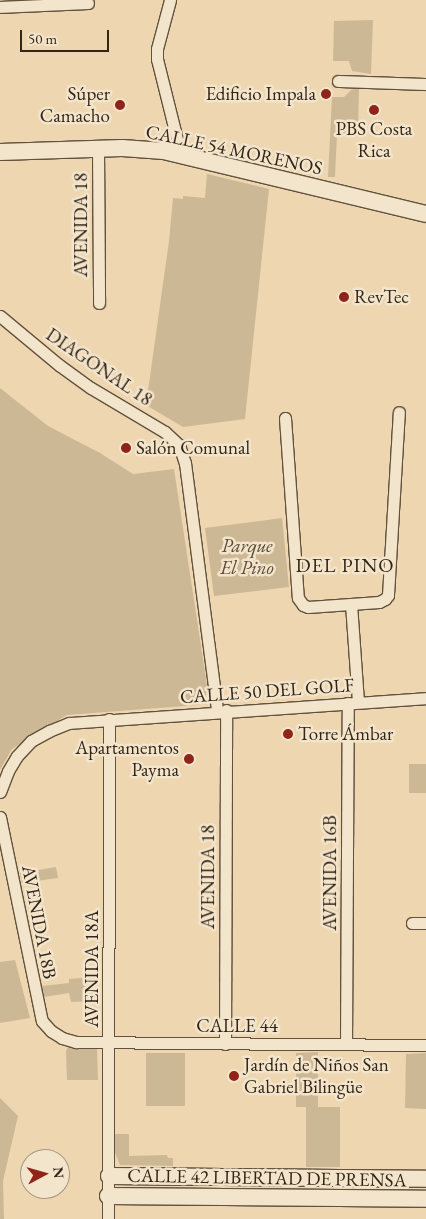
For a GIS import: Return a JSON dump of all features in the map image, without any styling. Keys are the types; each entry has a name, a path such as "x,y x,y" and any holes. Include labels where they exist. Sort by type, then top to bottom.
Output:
{"main road":[{"name":"CALLE 54 MORENOS","path":"0,152 98,148 144,149 181,155 426,214"},
{"name":"CALLE 42 LIBERTAD DE PRENSA","path":"109,1176 426,1179"},
{"name":"CALLE 42 LIBERTAD DE PRENSA","path":"108,1196 426,1199"}],"street":[{"path":"170,0 157,59 181,155"},
{"path":"0,7 88,3"},
{"path":"338,81 426,84"},
{"name":"AVENIDA 18","path":"98,148 99,303"},
{"name":"DIAGONAL 18","path":"0,316 59,365 91,388 165,432 179,445"},
{"path":"285,418 300,602 308,607 378,602 385,599 390,590 398,412"},
{"name":"AVENIDA 18","path":"179,445 185,463 221,711 225,1044"},
{"name":"AVENIDA 16B","path":"346,1044 353,702 350,604"},
{"name":"CALLE 50 DEL GOLF","path":"109,719 426,698"},
{"path":"0,792 8,771 17,756 31,742 49,731 69,723 109,719"},
{"name":"AVENIDA 18A","path":"108,1219 110,1042 109,719"},
{"name":"AVENIDA 18B","path":"0,817 37,1002 42,1021 51,1031"},
{"path":"412,923 426,923"},
{"name":"CALLE 44","path":"51,1031 76,1042 426,1045"}],"green space":[{"path":"373,20 371,74 352,71 349,61 333,61 334,21"},
{"path":"359,88 358,135 337,134 335,177 328,177 332,97 344,97 351,90"},
{"path":"207,174 269,189 245,419 183,427 146,405 169,241 173,198 183,199 183,196 205,198"},
{"path":"0,388 48,426 100,453 133,474 174,469 208,692 203,703 198,705 67,715 12,749 0,770"},
{"name":"Parque El Pino","path":"282,518 289,587 214,596 205,528"},
{"path":"409,764 426,764 426,793 409,793"},
{"path":"56,867 58,878 22,883 20,873"},
{"path":"15,960 30,1018 0,1023 0,962"},
{"path":"94,977 95,1001 71,1002 69,993 44,997 42,986 69,983 69,979"},
{"path":"68,1047 97,1048 98,1080 67,1080 66,1051"},
{"path":"318,1052 318,1107 340,1107 340,1167 306,1167 306,1107 296,1107 296,1053"},
{"path":"146,1053 185,1053 185,1106 146,1106"},
{"path":"426,1053 426,1109 405,1108 406,1054"},
{"path":"0,1098 18,1116 3,1181 4,1219 0,1219"},
{"path":"115,1134 129,1134 129,1156 167,1155 168,1158 173,1158 173,1166 120,1165 115,1153"}],"place":[{"name":"Edificio Impala","path":"326,94"},
{"name":"Súper Camacho","path":"120,105"},
{"name":"PBS Costa Rica","path":"374,110"},
{"name":"RevTec","path":"344,297"},
{"name":"Salón Comunal","path":"126,448"},
{"name":"Torre Ámbar","path":"288,734"},
{"name":"Apartamentos Payma","path":"189,759"},
{"name":"Jardín de Niños San Gabriel Bilingüe","path":"234,1076"}],"district":[{"name":"DEL PINO","path":"345,565"}]}
